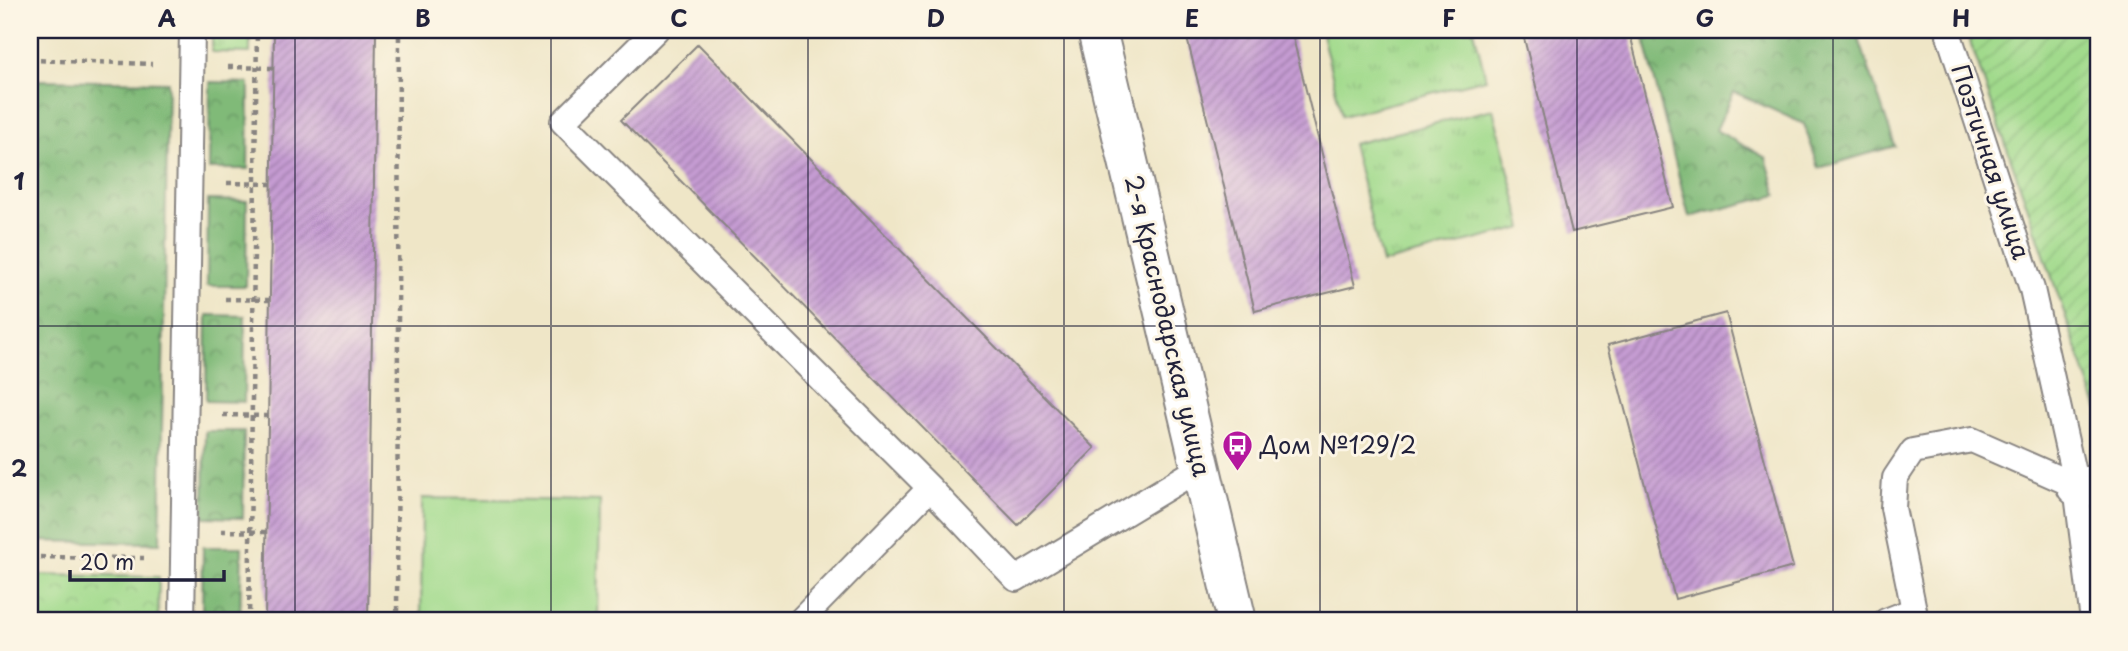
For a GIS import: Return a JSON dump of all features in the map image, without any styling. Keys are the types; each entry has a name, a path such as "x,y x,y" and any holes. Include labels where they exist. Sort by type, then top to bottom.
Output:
{"street":[{"name":"2-я Краснодарская улица","path":"1097,30 1237,621"}],"lane":[{"path":"182,621 192,30"},
{"path":"656,30 563,122 930,488 1016,579 1200,468"},
{"name":"Поэтичная улица","path":"1949,35 2032,289 2087,486 2093,621"},
{"path":"1886,621 1913,610 1893,508 1895,478 1913,451 1972,440 2087,486"},
{"path":"800,621 930,488"}],"path":[{"path":"249,621 257,30"},
{"path":"397,621 399,30"},
{"path":"30,60 191,65"},
{"path":"30,556 183,559"}],"green space":[{"path":"212,30 250,30 250,53 212,52"},
{"path":"1321,30 1474,30 1486,79 1342,116"},
{"path":"1642,30 1856,30 1895,146 1819,168 1804,124 1734,92 1716,130 1766,158 1777,195 1689,217"},
{"path":"1966,30 2098,30 2098,410"},
{"path":"35,80 168,82 160,543 30,541 30,337"},
{"path":"210,82 249,83 248,169 209,169"},
{"path":"1493,109 1523,228 1382,263 1352,144"},
{"path":"208,200 247,201 246,286 207,286"},
{"path":"207,315 245,316 244,402 206,401"},
{"path":"205,431 244,431 243,518 204,517"},
{"path":"422,498 600,501 598,621 421,621"},
{"path":"203,547 242,547 240,621 202,621"},
{"path":"30,575 159,577 158,621 30,621"}],"building":[{"path":"274,30 376,30 368,621 265,621"},
{"path":"1185,30 1291,30 1355,286 1255,311"},
{"path":"1522,30 1629,30 1673,207 1572,232"},
{"path":"698,44 1095,448 1018,525 621,120"},
{"path":"1726,313 1793,567 1675,599 1608,345"}],"place":[{"name":"Дом №129/2","path":"1237,473"}]}
